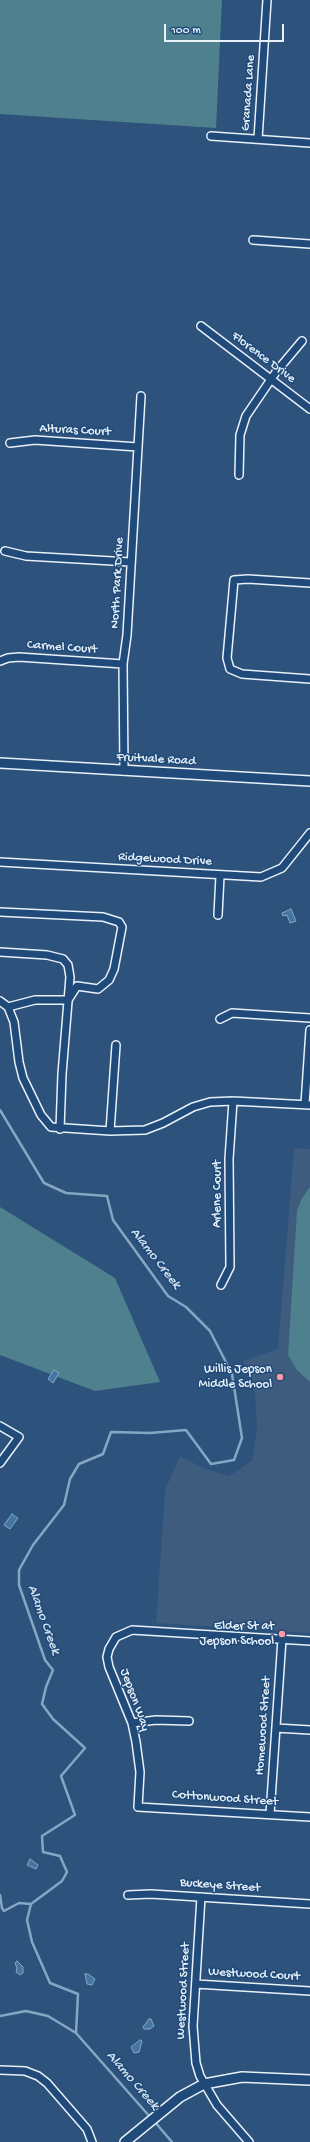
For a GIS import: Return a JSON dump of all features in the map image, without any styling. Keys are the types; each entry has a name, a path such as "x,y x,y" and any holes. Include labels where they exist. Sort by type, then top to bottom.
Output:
{"street":[{"name":"Granada Lane","path":"258,139 267,0"},
{"path":"211,136 310,143"},
{"path":"253,240 310,244"},
{"name":"Florence Drive","path":"201,326 310,409"},
{"path":"239,475 242,426 246,416 271,379 302,341"},
{"name":"North Park Drive","path":"124,771 123,664 128,635 130,562 141,396"},
{"name":"Alturas Court","path":"10,443 35,440 138,446"},
{"path":"5,551 26,556 130,562"},
{"path":"310,583 248,579 234,580 227,658 230,669 242,674 310,679"},
{"name":"Carmel Court","path":"0,661 8,658 19,657 123,664"},
{"name":"Fruitvale Road","path":"0,763 310,781"},
{"name":"Ridgewood Drive","path":"0,862 220,876 261,877 282,868 290,860 310,833"},
{"path":"218,915 220,876"},
{"path":"0,912 103,917 119,922 122,928 122,940 114,969 109,980 98,989 77,986 68,1000"},
{"path":"0,952 47,956 63,959 68,965 70,977 62,1074 60,1129"},
{"path":"8,1007 35,1000 68,1000"},
{"path":"0,1001 8,1007 14,1022 19,1062 23,1078 41,1115 51,1127 60,1129 110,1131 145,1130 164,1123 193,1107 210,1102 233,1101 307,1105 310,1030"},
{"path":"220,1019 232,1013 310,1018"},
{"path":"110,1131 116,1045"},
{"name":"Arlene Court","path":"221,1285 230,1267 229,1159 233,1101"},
{"path":"0,1426 19,1437 0,1463"},
{"name":"Jepson Way","path":"138,1807 140,1772 132,1723 109,1667 107,1657 109,1649 116,1637 132,1630 282,1639"},
{"path":"282,1639 310,1641"},
{"name":"Homewood Street","path":"270,1814 282,1639"},
{"path":"132,1723 156,1720 189,1721"},
{"path":"276,1728 310,1730"},
{"name":"Cottonwood Street","path":"138,1807 310,1817"},
{"name":"Buckeye Street","path":"128,1895 201,1897 310,1904"},
{"name":"Westwood Street","path":"201,1897 193,2045 200,2076 204,2084 217,2105 249,2142"},
{"name":"Westwood Court","path":"196,1984 310,1991"},
{"path":"0,2070 25,2071 38,2076 47,2082 87,2129 92,2142"},
{"path":"125,2142 180,2098 204,2084 242,2076 310,2080"}],"shaded area":[{"path":"291,909 296,921 290,923 287,915 283,916 282,913"},
{"name":"Willis Jepson Middle School","path":"294,1148 310,1149 310,1633 156,1623 165,1490 180,1456 205,1469 229,1476 252,1461 257,1428 255,1394 243,1361 278,1349"},
{"path":"54,1370 59,1373 53,1383 48,1379"},
{"path":"12,1514 18,1518 10,1529 4,1525"},
{"path":"30,1859 38,1865 36,1869 27,1865"},
{"path":"17,1961 23,1967 23,1973 20,1975 16,1972 17,1968 15,1963"},
{"path":"85,1974 88,1974 95,1979 92,1985 87,1984"},
{"path":"149,2019 151,2019 154,2026 150,2029 144,2029 143,2027"},
{"path":"140,2040 142,2041 139,2052 134,2053 131,2047"}],"green space":[{"path":"0,0 222,0 216,128 0,114"},
{"path":"310,1187 310,1382 297,1370 288,1355 297,1210 302,1198"},
{"path":"0,1207 115,1278 160,1382 95,1391 0,1355"}],"waterway":[{"name":"Alamo Creek","path":"0,1110 44,1183 66,1193 107,1196 113,1220 168,1296 186,1307 210,1331 232,1374 242,1438 234,1460 211,1464 186,1430 150,1433 111,1432 103,1454 79,1464 70,1479 64,1505 33,1545 19,1570 19,1585 45,1660 53,1670 46,1687 42,1704 53,1719 85,1748 61,1776 75,1815 42,1836 43,1852 60,1856 67,1872 62,1881 31,1904 27,1920 32,1942 50,1983 78,1994 76,2033"},
{"path":"0,1895 2,1908 4,1911 19,1903 31,1904"},
{"name":"Alamo Creek","path":"0,2016 26,2011 48,2016 76,2033 151,2118"},
{"name":"Alamo Creek","path":"154,2121 172,2142"}],"place":[{"name":"Willis Jepson Middle School","path":"280,1377"},
{"name":"Elder St at Jepson School","path":"282,1634"}]}
